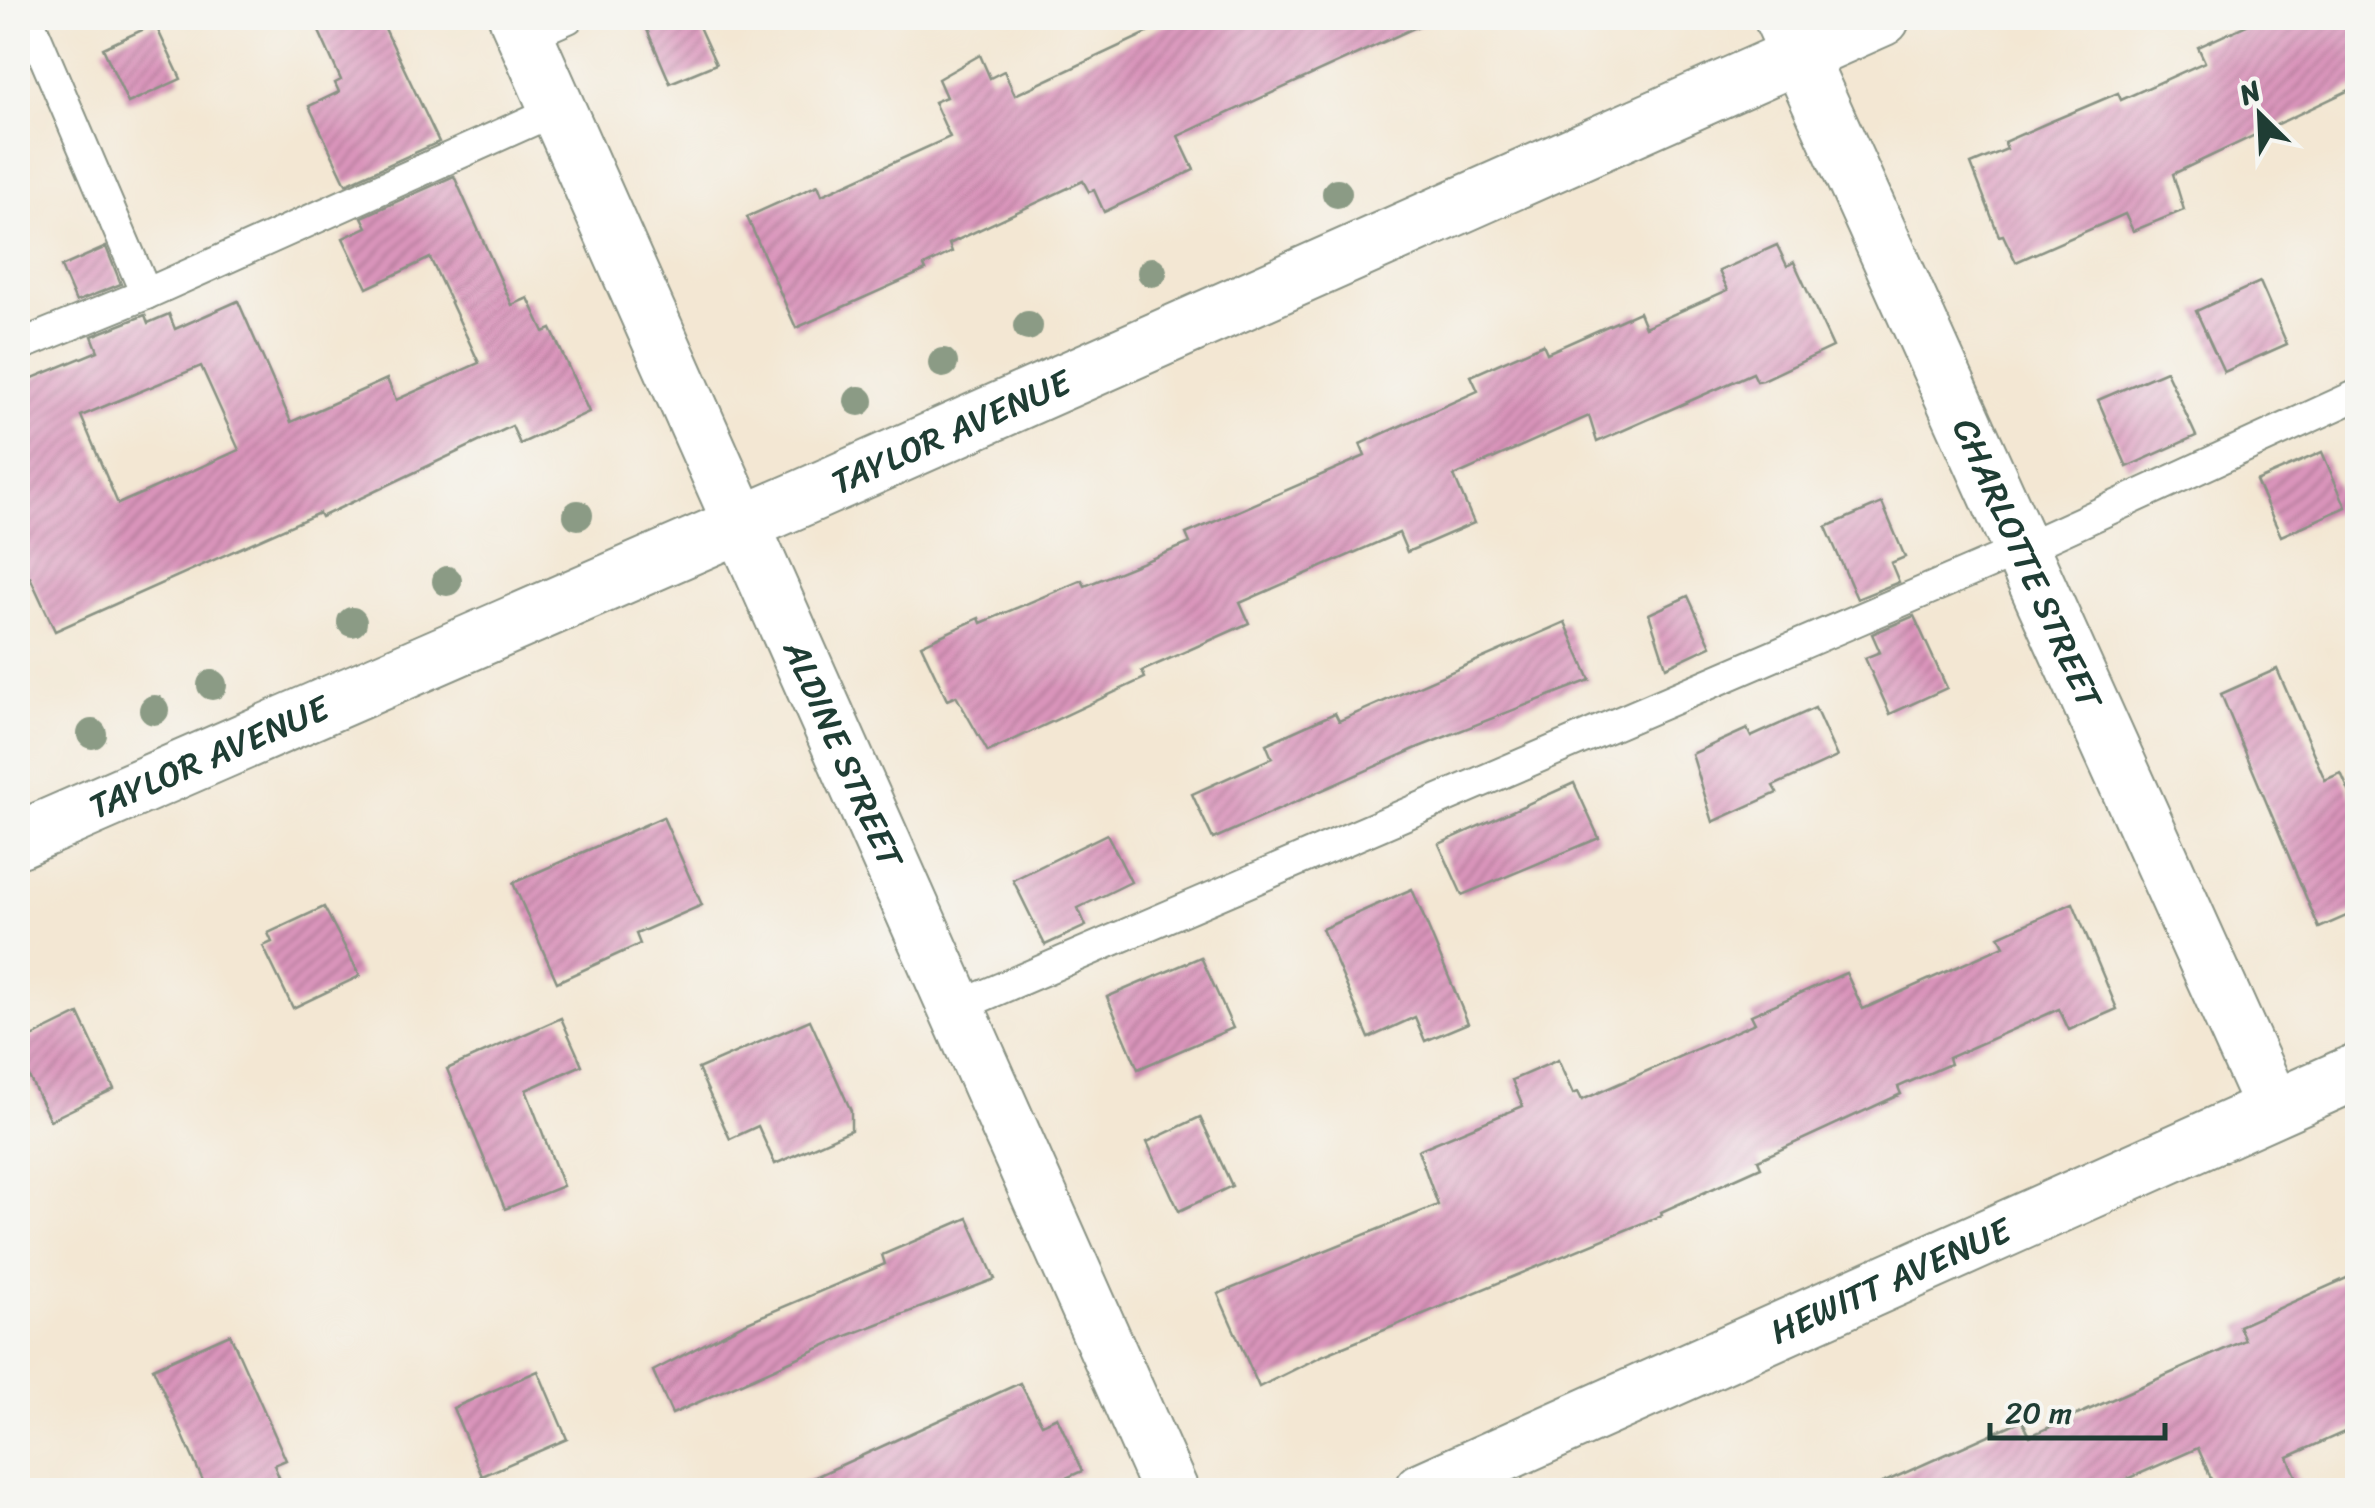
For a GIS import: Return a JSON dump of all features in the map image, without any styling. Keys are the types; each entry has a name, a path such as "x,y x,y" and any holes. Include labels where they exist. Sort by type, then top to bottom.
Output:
{"street":[{"name":"TAYLOR AVENUE","path":"18,840 743,524 1790,36 1882,18"},
{"name":"ALDINE STREET","path":"537,24 558,109 1170,1490"},
{"name":"CHARLOTTE STREET","path":"1790,36 2273,1108"},
{"name":"HEWITT AVENUE","path":"1423,1490 2358,1071"}],"lane":[{"path":"28,18 146,294"},
{"path":"18,346 146,294 558,109"},
{"path":"955,1008 2020,550 2358,395"}],"building":[{"path":"313,18 380,18 439,142 346,184 309,106 339,92 335,83 341,80"},
{"path":"642,18 695,18 716,64 670,83"},
{"path":"1179,18 1436,18 1178,136 1194,170 1104,212 1094,190 1089,192 1083,181 949,244 952,252 924,266 926,270 796,328 747,217 818,185 822,195 950,137 934,102 946,97 938,79 980,55 990,78 1004,71 1015,95"},
{"path":"2262,18 2358,18 2358,86 2173,174 2184,210 2133,231 2125,214 2016,262 2003,235 1999,236 1971,164 2007,149 2004,142 2045,124 2118,93 2121,100 2205,62 2198,47"},
{"path":"155,24 181,79 128,103 103,48"},
{"path":"454,176 512,305 528,298 544,332 551,329 589,412 520,444 512,426 321,517 319,513 55,631 30,577 18,582 18,384 98,351 92,336 145,315 148,323 169,314 175,329 238,301 291,422 387,379 396,400 479,363 430,258 367,288 343,238 367,227 362,217","holes":["201,366 239,450 118,504 81,416"]},
{"path":"1777,245 1787,266 1794,262 1833,347 1763,380 1757,381 1753,373 1597,442 1589,416 1454,476 1474,523 1407,552 1399,533 1240,603 1249,623 1142,671 1145,678 988,752 956,696 947,700 921,645 979,618 981,623 1082,580 1085,586 1190,543 1186,534 1365,456 1360,444 1478,391 1471,376 1543,344 1547,353 1639,312 1645,327 1728,290 1719,271"},
{"path":"106,247 121,284 76,302 61,267"},
{"path":"2260,282 2287,344 2224,372 2196,311"},
{"path":"2166,371 2196,436 2127,467 2098,400"},
{"path":"2322,452 2346,507 2281,536 2256,481"},
{"path":"1882,503 1905,557 1891,563 1899,582 1857,599 1826,527"},
{"path":"1688,596 1711,646 1666,667 1649,614"},
{"path":"1914,616 1947,688 1890,714 1865,658 1880,652 1872,634"},
{"path":"1565,622 1590,680 1419,747 1213,839 1192,794 1272,758 1266,744 1335,713 1339,721"},
{"path":"2277,669 2325,780 2341,773 2358,811 2358,911 2319,928 2221,694"},
{"path":"1815,708 1837,757 1773,786 1777,793 1713,822 1692,754 1747,729 1751,737"},
{"path":"1574,783 1599,838 1462,895 1439,844"},
{"path":"663,817 702,905 636,934 640,944 557,982 513,883"},
{"path":"1107,834 1131,882 1078,908 1086,926 1045,945 1013,880"},
{"path":"1412,889 1468,1023 1425,1041 1415,1017 1369,1038 1322,929"},
{"path":"2073,903 2117,1009 2069,1030 2059,1009 1948,1058 1950,1064 1898,1087 1901,1094 1758,1160 1761,1167 1661,1212 1662,1215 1324,1355 1259,1387 1218,1294 1438,1205 1418,1150 1523,1106 1512,1080 1558,1060 1573,1094 1578,1092 1582,1100 1755,1023 1751,1015 1846,973 1863,1009 2004,946 1999,936"},
{"path":"324,907 360,976 293,1008 263,946 272,942 268,933"},
{"path":"1201,957 1233,1028 1138,1069 1107,997"},
{"path":"79,1014 114,1089 50,1120 18,1054 18,1044"},
{"path":"561,1018 582,1065 526,1090 563,1186 505,1209 447,1069"},
{"path":"810,1020 851,1111 851,1130 775,1164 758,1126 730,1139 698,1069"},
{"path":"1200,1117 1232,1186 1179,1211 1147,1142"},
{"path":"968,1218 995,1279 844,1337 672,1414 653,1371 743,1324 885,1264 882,1255"},
{"path":"2358,1273 2358,1426 2288,1457 2302,1490 2216,1490 2198,1448 2103,1490 1867,1490 2022,1420 2030,1436 2245,1340 2239,1326"},
{"path":"230,1334 286,1460 274,1465 279,1477 244,1490 207,1490 153,1368"},
{"path":"538,1371 567,1439 482,1476 453,1408"},
{"path":"1020,1383 1042,1424 1057,1417 1082,1471 1039,1490 787,1490"}]}
